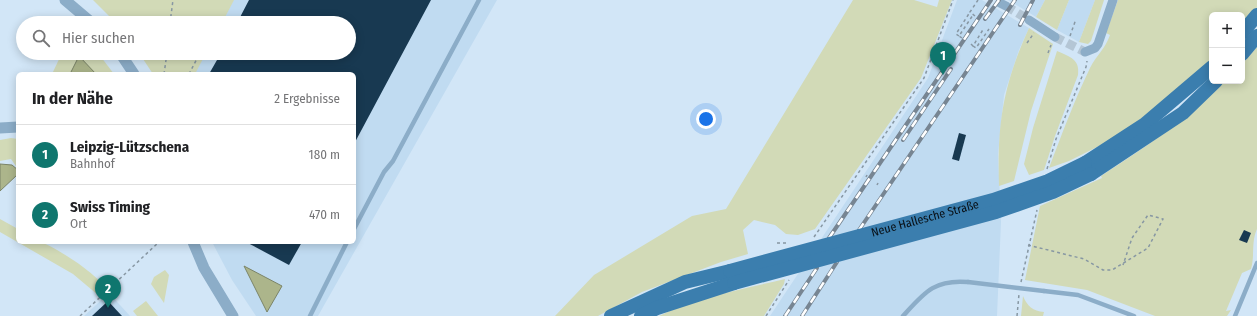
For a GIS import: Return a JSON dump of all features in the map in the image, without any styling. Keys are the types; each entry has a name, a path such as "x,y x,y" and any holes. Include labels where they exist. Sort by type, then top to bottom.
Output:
{"main road":[{"path":"1245,29 1257,15"},
{"path":"1245,50 1257,36"},
{"name":"Neue Hallesche Straße","path":"611,316 685,282 732,277 996,212 1053,192 1088,168 1145,124 1209,70"},
{"name":"Neue Hallesche Straße","path":"1088,168 1182,113 1213,84"},
{"name":"Neue Hallesche Straße","path":"641,316 732,277"}],"street":[{"path":"65,0 84,16"},
{"path":"1085,52 1095,48 1098,44 1113,0"},
{"path":"1029,20 1056,37"},
{"path":"125,60 133,72"},
{"path":"0,128 16,127"},
{"path":"194,244 204,268 233,316"}],"lane":[{"path":"356,225 384,172 393,161 479,0"},
{"path":"310,316 346,244"},
{"path":"1234,316 1257,263"},
{"path":"904,316 925,292 942,284 958,281 1078,295 1134,316"}],"path":[{"path":"171,16 173,0"},
{"path":"813,240 924,78 953,0"},
{"path":"962,38 956,34 978,0"},
{"path":"959,36 974,15 970,12"},
{"path":"1070,36 1076,19"},
{"path":"984,28 972,45 976,48 989,29"},
{"path":"1027,43 1034,32"},
{"path":"1045,175 1056,139 1086,67 1088,57 1085,52"},
{"path":"164,72 166,60"},
{"path":"190,72 196,60"},
{"path":"1017,316 1022,272 1038,204"},
{"path":"1028,245 1084,259 1103,270 1112,270 1123,265 1148,248 1163,219 1148,215 1132,238 1123,265"},
{"path":"80,316 157,244"},
{"path":"766,316 792,275"}],"shaded area":[{"path":"93,0 234,0 226,16 109,16"},
{"path":"233,0 497,0 318,316 256,316 232,280 213,244 356,244 356,72 193,72 200,60 356,60 356,16 224,16"},
{"path":"853,0 914,0 937,7 939,0 952,0 921,78 815,229 798,235 786,234 775,225 754,220 743,230 748,254 721,262 642,292 598,316 555,316 594,275 692,216 726,209"},
{"path":"957,0 982,0 1029,28 1019,50 1004,95 998,154 1001,222 997,316 770,316 928,78"},
{"path":"1008,0 1045,0 1036,17"},
{"path":"1045,0 1069,0 1057,30 1036,17"},
{"path":"1069,0 1095,0 1079,42 1057,30"},
{"path":"1095,0 1104,0 1091,41 1088,44 1079,42"},
{"path":"1118,0 1257,0 1257,8 1245,22 1245,12 1209,12 1209,63 1121,135 1069,161 1049,168 1084,80 1110,35 1106,33"},
{"path":"1029,28 1053,44 1031,111 1014,181 999,186 999,143 1004,105 1013,68"},
{"path":"1257,47 1257,229 1254,239 1251,269 1242,273 1226,311 1231,310 1227,316 1155,316 1087,290 1025,280 1040,206 1102,178 1101,176 1182,120 1222,84 1245,84 1245,61"},
{"path":"1057,51 1070,57 1076,62 1078,75 1044,170 1029,175 1024,164 1033,128"},
{"path":"59,60 103,60 112,72 53,72"},
{"path":"77,60 83,60 94,72 71,72"},
{"path":"144,60 202,60 196,72 152,72"},
{"path":"16,139 16,166 11,159 0,161 0,140"},
{"path":"0,164 12,165 16,168 16,176 0,191"},
{"path":"0,219 16,228 16,241 0,232"},
{"path":"21,244 46,244 87,270 102,284 105,289 98,295 73,274"},
{"path":"244,266 282,286 267,312"},
{"path":"165,270 169,275 164,303 151,284 154,277"},
{"path":"785,279 784,284 764,316 659,316 673,309 704,299"},
{"path":"109,293 130,316 84,316"},
{"path":"1023,296 1026,303 1031,307 1044,312 1043,316 1021,316"},
{"path":"146,301 158,316 137,316 133,311"}],"building":[{"path":"249,0 431,0 356,140 356,72 210,72 217,60 356,60 356,16 241,16"},
{"path":"959,133 966,135 959,161 952,159"},
{"path":"1244,230 1251,233 1247,243 1239,240"},
{"path":"250,244 301,244 289,265"},
{"path":"108,301 122,316 92,316"}],"tunnel":[{"path":"1006,6 1029,20"},
{"path":"1055,37 1085,52"}],"railway":[{"path":"829,238 991,0"},
{"path":"985,19 999,0"},
{"path":"859,230 1015,0"},
{"path":"1020,25 1033,0"},
{"path":"903,140 951,69"},
{"path":"802,316 837,262"},
{"path":"785,316 817,268"}],"place":[{"name":"Leipzig-Lützschena","path":"943,75"},
{"name":"Swiss Timing","path":"108,308"}]}
